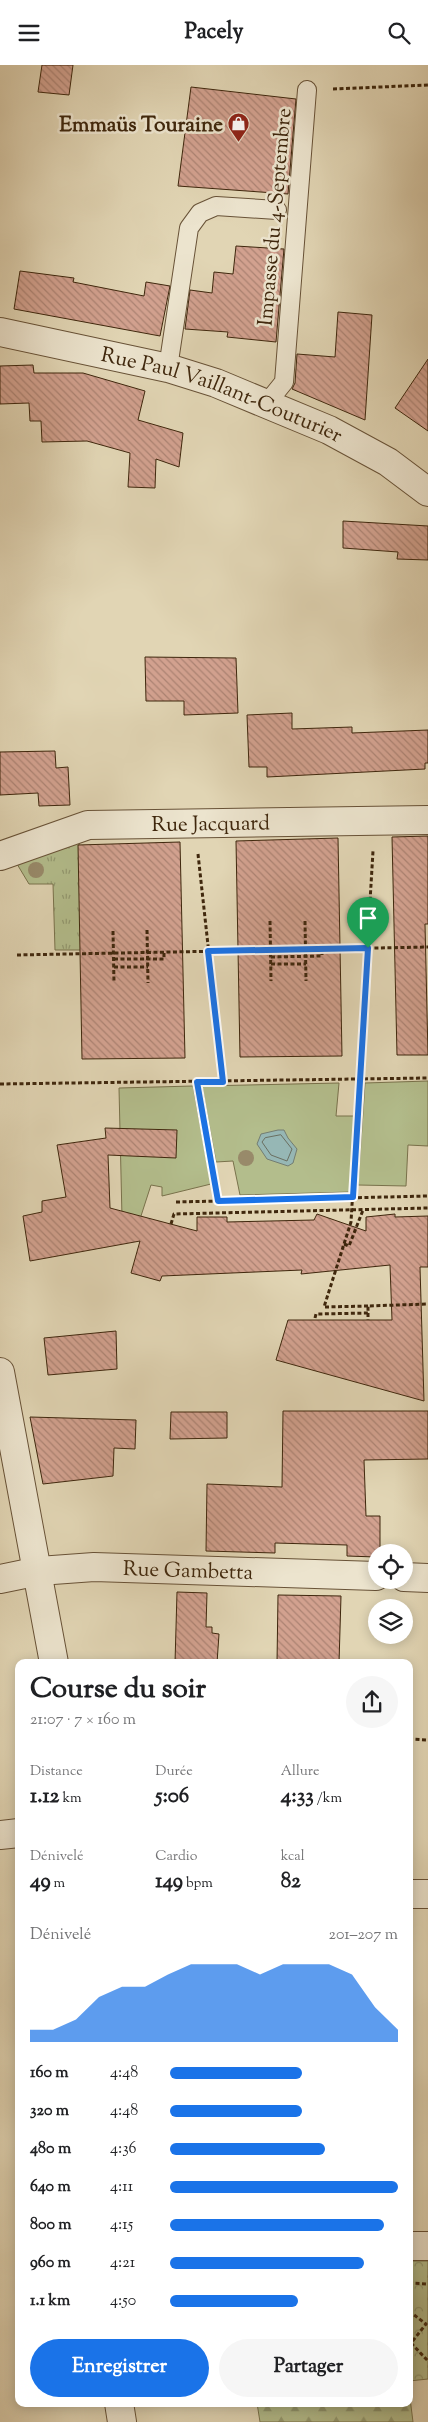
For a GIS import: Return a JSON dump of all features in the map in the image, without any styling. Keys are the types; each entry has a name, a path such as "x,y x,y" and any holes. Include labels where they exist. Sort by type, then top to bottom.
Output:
{"street":[{"name":"Rue Paul Vaillant-Couturier","path":"0,332 168,368 216,383 328,430 388,462 428,492"},
{"name":"Rue Jacquard","path":"0,856 88,825 428,820"},
{"path":"0,1372 39,1571 53,1659"},
{"name":"Rue Gambetta","path":"0,1579 39,1571 94,1567 368,1576"},
{"path":"413,1577 428,1578"},
{"path":"0,1835 15,1833"},
{"path":"413,1894 428,1894"},
{"path":"413,2246 428,2246"},
{"path":"120,2407 122,2422"}],"lane":[{"name":"Impasse du 4-Septembre","path":"267,403 284,383 307,89"},
{"path":"168,368 189,228 200,213 216,206 277,210"}],"path":[{"name":"Impasse du 4-Septembre","path":"307,89 428,85"},
{"path":"375,821 351,1222 324,1307 428,1304"},
{"path":"195,823 223,1082"},
{"path":"270,921 271,981"},
{"path":"305,921 306,981"},
{"path":"147,930 148,983"},
{"path":"113,931 114,983"},
{"path":"17,955 428,947"},
{"path":"271,957 322,957 322,949"},
{"path":"114,959 164,959 164,952"},
{"path":"271,964 306,964"},
{"path":"114,967 148,967"},
{"path":"0,1084 223,1082 428,1077"},
{"path":"197,1082 218,1201"},
{"path":"176,1202 428,1196"},
{"path":"171,1224 174,1213 428,1208"},
{"path":"344,1244 350,1246 363,1209"},
{"path":"368,1306 368,1320"},
{"path":"315,1318 316,1314 368,1313"},
{"path":"413,1739 428,1740"},
{"path":"413,2283 428,2284"},
{"path":"413,2314 427,2323 413,2339"},
{"path":"413,2345 428,2361"}],"green space":[{"path":"79,841 81,950 55,950 53,884 29,884 17,864"},
{"path":"428,1081 428,1146 408,1145 406,1186 358,1185 365,1083"},
{"path":"339,1083 336,1116 355,1116 351,1192 240,1195 233,1161 216,1162 202,1086"},
{"path":"193,1086 211,1184 162,1196 162,1187 151,1185 140,1219 122,1218 119,1088"},
{"path":"413,2261 428,2261 428,2379 413,2381"},
{"path":"258,2407 411,2407 413,2422 260,2422"}],"water":[{"path":"284,1130 297,1149 293,1163 288,1166 267,1159 257,1144 261,1134"}],"building":[{"path":"42,65 73,65 69,95 38,92"},
{"name":"Emmaüs Touraine","path":"191,87 296,99 288,194 178,186"},
{"path":"236,246 284,249 276,342 227,337 228,332 185,329 190,290 212,293 214,272 233,274"},
{"path":"20,271 74,278 73,282 144,296 146,282 170,286 160,336 14,309"},
{"path":"338,312 372,315 365,420 292,389 295,383 297,354 335,357"},
{"path":"428,359 428,431 395,408"},
{"path":"33,365 34,373 83,373 145,391 138,420 183,433 179,467 156,459 155,488 128,487 130,453 87,441 42,442 41,421 30,421 29,403 0,404 0,366"},
{"path":"343,521 428,526 428,560 397,559 398,552 343,548"},
{"path":"145,657 236,658 238,713 184,715 184,701 146,701"},
{"path":"292,713 292,729 352,727 352,733 428,730 428,763 425,763 425,769 267,777 267,767 249,767 247,715"},
{"path":"55,751 56,768 68,767 70,805 39,806 38,793 0,795 0,752"},
{"path":"428,836 428,924 425,924 428,1055 397,1055 392,837"},
{"path":"338,838 342,1056 240,1057 236,841"},
{"path":"180,842 185,1058 82,1059 78,845"},
{"path":"105,1128 177,1130 176,1158 108,1155 110,1208 197,1231 197,1217 227,1217 227,1222 314,1220 317,1214 366,1231 366,1217 395,1214 395,1217 428,1216 428,1267 420,1267 424,1401 276,1360 288,1320 392,1320 390,1265 301,1274 302,1270 162,1276 160,1281 131,1273 140,1241 30,1261 23,1216 42,1212 42,1201 66,1197 57,1145 106,1138"},
{"path":"116,1331 117,1369 48,1375 44,1338"},
{"path":"283,1411 428,1411 428,1459 364,1460 366,1516 380,1516 380,1544 368,1544 368,1557 347,1556 347,1545 275,1543 275,1553 206,1551 207,1484 282,1487"},
{"path":"171,1412 227,1412 227,1438 170,1439"},
{"path":"30,1417 136,1420 135,1449 114,1448 113,1476 43,1484"},
{"path":"177,1592 207,1593 206,1627 212,1627 212,1633 219,1634 217,1659 175,1659"},
{"path":"278,1595 341,1596 339,1659 277,1659"}],"place":[{"name":"Emmaüs Touraine","path":"239,143"}],"route":[{"path":"368,948 353,1197 218,1201 197,1082 223,1082 208,951 368,948"}]}
